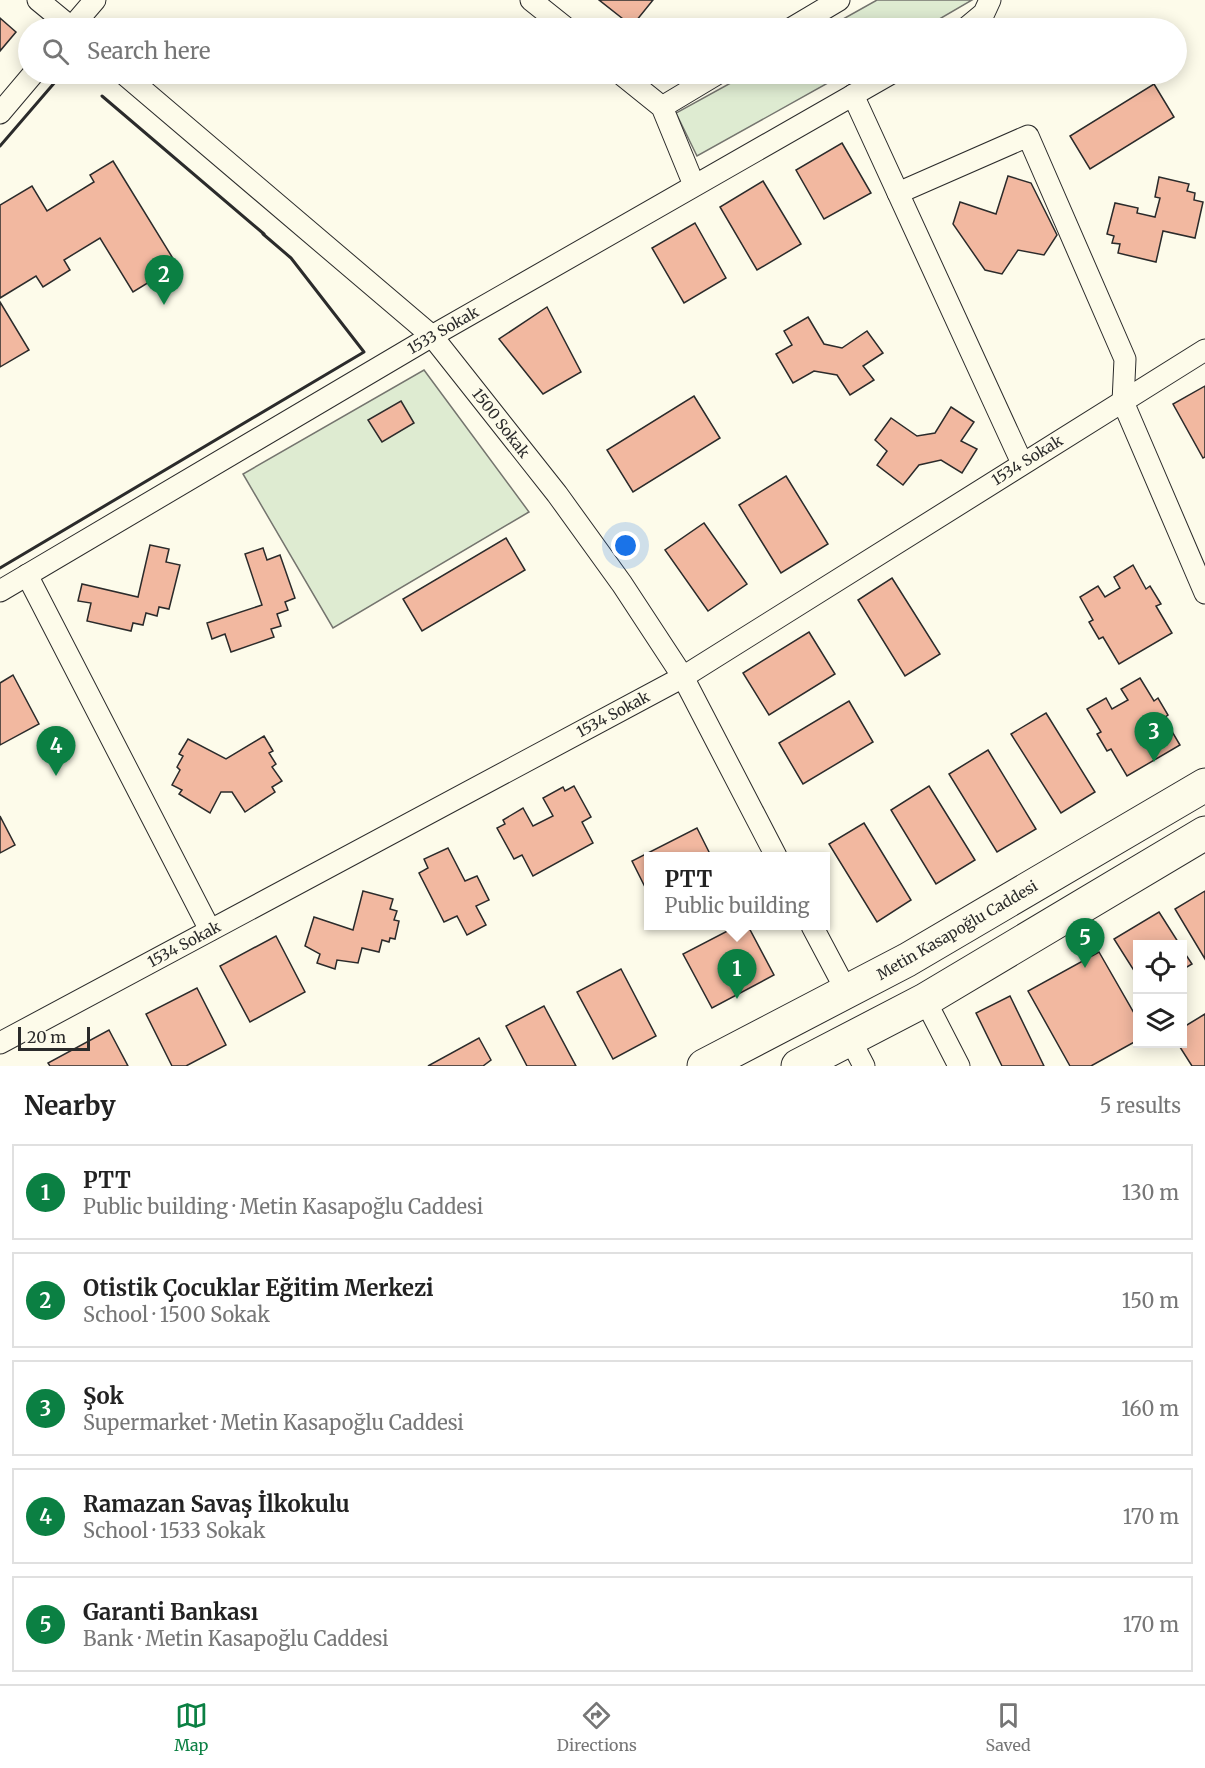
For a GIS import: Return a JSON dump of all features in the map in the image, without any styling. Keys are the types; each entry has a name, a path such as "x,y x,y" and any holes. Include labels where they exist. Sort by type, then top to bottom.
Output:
{"main road":[{"name":"Metin Kasapoğlu Caddesi","path":"704,1066 907,960 1205,785"},
{"path":"798,1066 857,1052 925,1000 1205,833"}],"street":[{"path":"38,0 59,18"},
{"path":"80,18 95,0"},
{"path":"531,0 554,18"},
{"path":"809,18 839,0"},
{"path":"978,18 984,13 990,0"},
{"path":"0,113 25,84"},
{"name":"1500 Sokak","path":"136,84 432,336 557,494 622,584 683,677 774,852"},
{"path":"633,84 662,107 694,185"},
{"path":"662,107 700,84"},
{"name":"1533 Sokak","path":"0,591 432,336 872,84"},
{"path":"853,95 1022,463"},
{"path":"898,193 1028,136 1125,359 1123,402 1205,593"},
{"name":"1534 Sokak","path":"0,1043 683,677 1205,350"},
{"path":"27,575 210,930"},
{"path":"814,930 847,992"},
{"path":"925,1000 959,1066"}],"green space":[{"path":"877,0 972,0 941,18 845,18"},
{"path":"729,84 826,84 697,156 676,113"},
{"path":"424,370 529,512 333,628 243,474"}],"building":[{"path":"599,0 653,0 638,18 622,18"},
{"path":"0,18 16,32 0,51"},
{"path":"1154,84 1174,117 1090,169 1070,136"},
{"path":"842,143 871,193 824,219 796,170"},
{"path":"113,161 177,265 133,292 100,238 64,260 70,270 43,287 36,276 0,298 0,205 32,186 47,211 94,182 90,175"},
{"path":"1008,176 1031,183 1057,235 1044,255 1018,250 1002,274 985,270 953,224 960,202 996,214"},
{"path":"1159,177 1189,184 1187,191 1195,193 1194,200 1203,202 1195,238 1163,231 1156,262 1118,253 1120,244 1112,243 1114,236 1107,234 1115,203 1138,208 1137,213 1155,217 1160,198 1155,197"},
{"path":"763,181 801,244 757,270 720,207"},
{"path":"695,223 726,278 684,303 652,248"},
{"path":"0,302 29,350 0,367"},
{"path":"547,307 581,372 543,394 499,339"},
{"path":"808,317 824,344 842,348 867,331 883,353 863,366 874,380 850,395 837,375 814,371 793,383 776,354 792,345 784,331"},
{"path":"1205,386 1205,457 1203,458 1173,404"},
{"path":"694,396 720,438 633,492 607,450"},
{"path":"401,401 414,423 382,442 368,420"},
{"path":"951,407 974,422 961,441 977,449 962,473 941,460 919,465 903,485 877,465 887,451 875,440 891,418 917,436 935,433"},
{"path":"786,476 828,544 781,573 739,505"},
{"path":"704,523 747,584 708,611 665,550"},
{"path":"506,538 525,570 422,631 403,599"},
{"path":"150,545 169,549 166,562 180,565 169,609 159,607 157,616 146,613 143,625 133,623 131,631 87,621 91,603 78,601 82,584 138,597"},
{"path":"263,548 267,560 280,555 295,598 285,602 288,610 277,614 281,626 271,629 274,637 231,652 225,634 212,639 207,623 262,605 245,554"},
{"path":"1133,565 1146,589 1150,586 1161,604 1156,606 1172,633 1119,664 1103,637 1099,639 1089,622 1093,620 1080,597 1098,586 1105,597 1120,588 1114,577"},
{"path":"892,578 940,654 905,676 858,600"},
{"path":"809,632 835,674 769,715 743,673"},
{"path":"13,675 39,724 0,745 0,683"},
{"path":"1140,678 1154,701 1158,698 1168,715 1164,718 1180,745 1127,776 1111,749 1107,751 1097,734 1101,732 1087,709 1106,698 1112,709 1128,700 1121,689"},
{"path":"849,701 873,742 803,784 779,743"},
{"path":"1046,713 1095,792 1061,813 1011,734"},
{"path":"264,736 273,751 269,753 276,764 272,767 282,781 272,787 275,792 245,812 232,792 221,792 210,813 179,794 182,790 172,785 180,770 177,767 183,756 179,754 188,739 226,759"},
{"path":"988,750 1036,829 997,852 949,774"},
{"path":"574,786 591,817 582,822 593,843 533,876 522,855 514,859 497,828 505,824 503,820 523,808 533,826 553,816 543,798 563,787 565,791"},
{"path":"929,786 975,860 936,884 891,810"},
{"path":"0,816 15,845 0,853"},
{"path":"864,823 911,900 877,922 829,844"},
{"path":"697,828 709,852 650,852"},
{"path":"448,848 465,881 477,876 489,900 476,906 486,925 467,935 457,916 444,922 419,873 428,868 424,859"},
{"path":"644,855 644,885 632,861"},
{"path":"363,891 393,899 390,909 397,911 394,920 399,921 395,939 390,938 389,942 382,940 379,952 362,948 358,963 337,960 335,969 317,963 320,954 305,946 314,917 353,930"},
{"path":"1205,891 1205,959 1175,909"},
{"path":"1159,912 1177,940 1133,940 1133,969 1114,939"},
{"path":"729,930 750,930 774,975 712,1008 683,954"},
{"path":"276,936 305,992 250,1022 220,966"},
{"path":"1099,952 1133,1011 1133,1043 1091,1066 1070,1066 1028,991"},
{"path":"1187,956 1192,964 1187,967"},
{"path":"621,969 656,1036 613,1059 577,992"},
{"path":"197,988 226,1045 186,1066 172,1066 146,1014"},
{"path":"1010,996 1044,1066 1002,1066 976,1013"},
{"path":"544,1006 576,1066 527,1066 506,1026"},
{"path":"1205,1014 1205,1066 1192,1066 1181,1048 1187,1048 1187,1025"},
{"path":"109,1030 128,1066 50,1066 48,1063"},
{"path":"479,1038 491,1060 483,1066 428,1066"}],"wall":[{"path":"0,146 53,84"},
{"path":"102,96 264,234"},
{"path":"0,568 364,352 291,258 263,234"}],"place":[{"name":"Otistik Çocuklar Eğitim Merkezi","path":"164,305"},
{"name":"Şok","path":"1154,762"},
{"name":"Ramazan Savaş İlkokulu","path":"56,776"},
{"name":"Garanti Bankası","path":"1085,968"},
{"name":"PTT","path":"737,999"}]}
